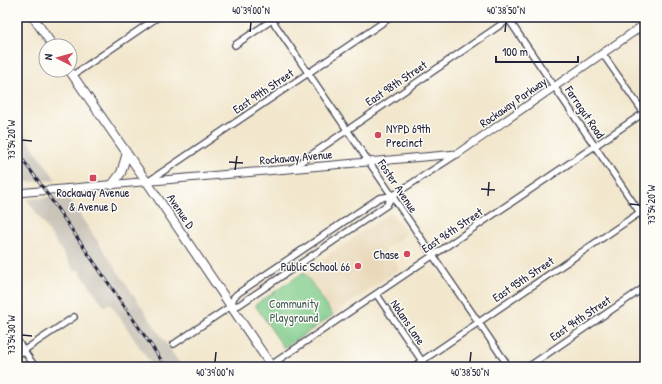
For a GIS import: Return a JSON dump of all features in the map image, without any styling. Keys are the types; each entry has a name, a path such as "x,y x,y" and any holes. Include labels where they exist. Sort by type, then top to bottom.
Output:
{"main road":[{"path":"33,17 47,38"},
{"name":"Avenue D","path":"75,78 127,152 272,366"},
{"path":"112,185 121,173 127,152"}],"street":[{"path":"78,68 158,17"},
{"name":"East 99th Street","path":"147,182 391,17"},
{"path":"235,45 271,18"},
{"name":"Foster Avenue","path":"271,18 509,367"},
{"name":"Farragut Road","path":"509,18 554,87 642,210 645,220"},
{"name":"East 98th Street","path":"292,168 509,18"},
{"name":"Rockaway Parkway","path":"230,306 237,294 379,198 392,196 457,154 645,24"},
{"path":"602,53 644,112"},
{"name":"East 96th Street","path":"272,366 644,112"},
{"name":"Rockaway Avenue","path":"17,193 457,154"},
{"name":"Rockaway Parkway","path":"174,344 230,306 239,305 387,205 392,196"},
{"name":"East 95th Street","path":"413,367 642,210"},
{"name":"East 94th Street","path":"528,367 645,287"},
{"name":"Nolans Lane","path":"376,294 422,361"},
{"path":"17,355 74,317"},
{"path":"17,340 35,367"}],"shaded area":[{"path":"17,123 37,153 56,180 17,183"},
{"path":"64,196 69,199 182,367 153,367 110,303 104,306 78,269 75,271 27,199"},
{"path":"391,212 407,234 385,249 399,269 333,315 304,272"}],"green space":[{"name":"Community Playground","path":"304,272 333,315 284,348 255,305"}],"railway":[{"path":"17,152 166,367"}],"place":[{"name":"NYPD 69th Precinct","path":"378,135"},
{"name":"Rockaway Avenue & Avenue D","path":"93,178"},
{"name":"Chase","path":"407,254"},
{"name":"Public School 66","path":"358,266"}]}
